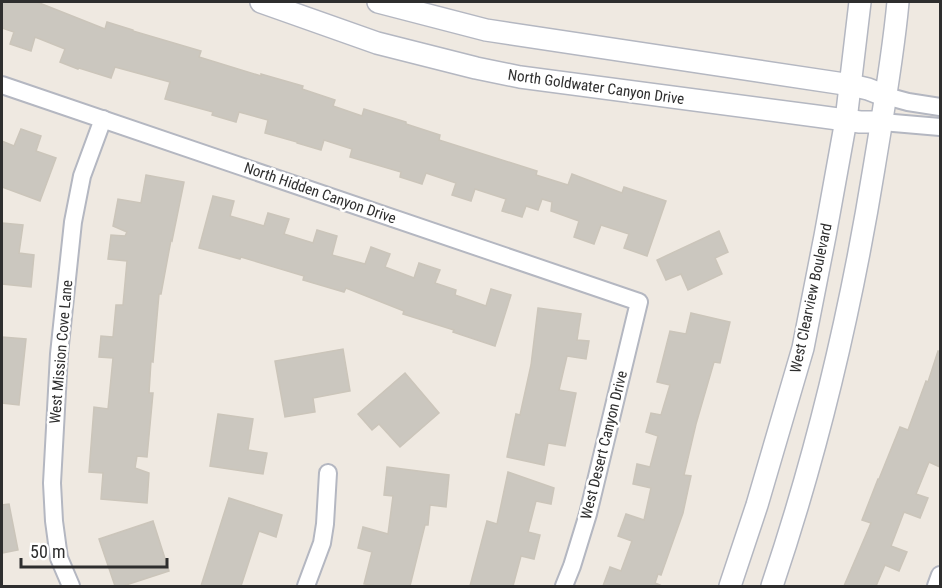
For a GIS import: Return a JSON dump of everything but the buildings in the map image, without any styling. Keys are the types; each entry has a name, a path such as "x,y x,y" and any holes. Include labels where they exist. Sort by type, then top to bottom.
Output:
{"street":[{"name":"North Goldwater Canyon Drive","path":"261,2 377,43 520,77 860,122 940,127"},
{"path":"378,2 486,30 851,85 908,102 940,106"},
{"name":"West Clearview Boulevard","path":"730,586 757,505 802,348 846,120 860,2"},
{"path":"772,586 812,453 844,331 865,227 898,2"},
{"name":"North Hidden Canyon Drive","path":"2,85 639,302"},
{"name":"West Mission Cove Lane","path":"71,586 59,558 52,483 59,354 73,222 82,176 103,120"},
{"name":"West Desert Canyon Drive","path":"564,586 588,514 639,302"},
{"path":"306,586 322,543 328,473"},
{"path":"936,586 940,575"}]}
